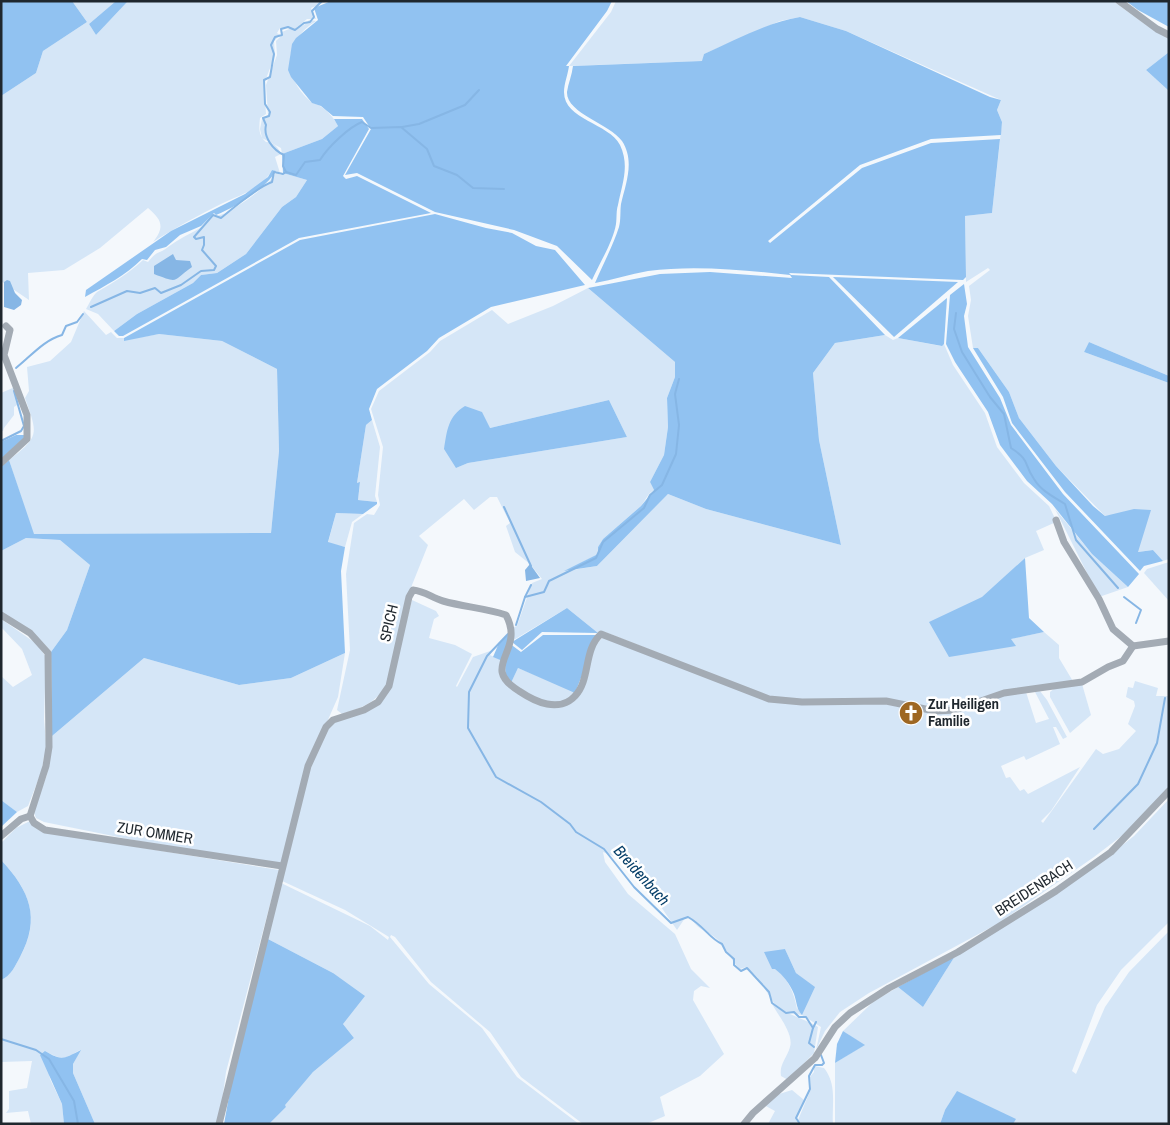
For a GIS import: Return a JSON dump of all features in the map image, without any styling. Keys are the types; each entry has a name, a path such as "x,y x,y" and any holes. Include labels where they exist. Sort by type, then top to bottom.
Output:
{"street":[{"path":"1119,1 1157,30 1169,35"},
{"path":"1,463 27,439 26,415 4,355 10,330 6,326"},
{"path":"1056,520 1064,542 1099,599 1113,629 1133,646 1169,641"},
{"name":"SPICH","path":"282,866 308,766 326,727 333,720 364,710 384,695 389,686 409,597 413,590 423,591 448,602 485,608 506,615 512,633 512,643 502,662 501,671 503,678 511,686 541,703 563,703 576,695 596,639 602,634 769,699 802,702 886,701 935,712 955,710 1004,693 1082,682 1123,661 1133,646"},
{"path":"1,615 30,634 48,653 49,747 46,766 30,816 21,819 1,836"},
{"name":"BREIDENBACH","path":"744,1124 753,1113 816,1058 835,1028 850,1013 889,988 958,952 1056,891 1111,852 1169,791"},
{"name":"ZUR OMMER","path":"30,816 34,823 45,830 282,866"},
{"path":"219,1121 282,866"}],"shaded area":[{"path":"1,1 72,1 87,22 43,51 36,73 1,96"},
{"path":"72,1 116,1 89,24 96,35 128,1 328,1 311,8 316,19 307,19 296,28 280,28 277,33 280,35 274,41 275,55 264,84 266,114 260,118 259,128 263,139 279,149 281,154 275,157 280,173 272,170 268,177 250,191 195,217 153,242 159,232 160,224 156,216 148,208 100,248 64,270 28,273 29,300 1,281 1,96 36,73 43,51 87,22"},
{"path":"116,1 128,1 96,35 89,24"},
{"path":"331,1 612,1 607,11 566,66 569,66 564,89 566,101 571,109 607,131 620,145 623,153 625,168 617,207 616,224 609,245 592,280 557,246 514,230 435,212 357,173 345,175 371,129 363,117 333,116 321,106 312,103 291,77 288,70 292,44 296,38 318,20 314,8"},
{"path":"616,1 1113,1 1149,27 1169,37 1169,52 1146,70 1169,91 1169,376 1089,342 1084,352 1169,383 1169,559 1163,561 1153,550 1137,552 1112,515 1105,516 1056,466 1019,418 1009,392 978,348 973,348 968,316 971,300 969,286 990,270 988,268 966,282 965,216 992,213 1002,122 997,110 1001,100 846,31 800,17 780,21 704,54 703,61 569,66 611,12"},
{"path":"1126,1 1169,1 1169,27 1138,10"},
{"path":"800,17 846,31 990,97 1001,100 997,110 1002,122 1001,135 931,139 860,165 768,241 770,243 862,168 931,143 1000,139 992,213 965,216 966,277 963,280 789,273 791,275 829,277 885,335 835,343 813,373 819,440 841,545 706,509 668,494 597,566 564,571 598,554 598,547 603,539 641,506 654,490 650,482 664,455 668,427 667,398 675,377 675,362 588,288 660,274 710,272 792,278 790,275 755,271 683,268 648,271 595,283 619,227 621,204 629,164 622,141 608,129 573,106 569,99 567,92 573,66 702,61 704,54 739,38 775,23"},
{"path":"309,20 316,21 297,38 292,49 290,59 294,81 311,102 320,106 333,117 338,126 322,139 282,154 281,148 262,138 260,129 262,119 268,115 266,85 277,55 276,41 282,35 281,33 303,26"},
{"path":"1169,52 1169,91 1146,70"},
{"path":"334,119 362,119 369,129 343,176 346,179 357,176 431,213 299,238 123,336 119,336 114,331 137,314 193,283 201,275 217,273 246,254 282,207 296,197 307,180 283,173 282,154 322,139 338,126"},
{"path":"272,170 276,171 271,178 249,197 216,215 214,213 201,226 180,235 166,247 155,250 147,260 142,259 122,275 85,297 86,290 171,231 245,194 268,177"},
{"path":"276,173 281,175 283,173 307,180 296,197 282,207 246,254 217,273 201,275 193,283 137,314 114,331 98,314 86,309 97,292 121,278 143,260 148,262 156,254 176,241 202,227 212,217 226,213 239,205 260,190"},
{"path":"435,214 512,233 536,246 555,250 585,285 491,307 439,338 427,351 377,389 369,409 372,420 366,425 357,483 360,482 358,500 377,502 377,504 363,514 336,513 328,542 345,547 341,571 345,653 291,678 239,685 144,658 52,736 51,652 67,630 90,565 60,540 26,538 1,551 1,467 9,460 34,534 271,533 279,451 277,369 222,341 159,334 124,341 124,338 300,240"},
{"path":"173,254 176,260 190,261 192,267 175,280 154,274 154,266"},
{"path":"833,277 958,282 894,337"},
{"path":"10,281 15,293 22,300 21,305 14,310 4,307 4,282"},
{"path":"964,284 967,304 964,316 968,347 1000,398 1011,425 1063,494 1139,574 1128,587 1092,554 1052,504 1027,481 1000,445 988,412 955,362 946,344 950,295"},
{"path":"588,288 675,362 675,377 667,398 668,427 664,455 650,482 654,490 641,506 603,539 598,547 598,554 566,571 597,566 668,494 706,509 841,545 819,440 813,373 835,343 885,335 893,340 898,338 941,346 944,344 953,365 985,413 997,447 1024,483 1049,506 1067,543 1056,522 1036,531 1044,550 1025,558 982,598 1011,639 1044,632 1059,645 1059,658 1074,683 1027,688 962,706 935,708 894,700 804,700 771,697 605,632 598,633 567,608 512,641 514,627 517,626 532,583 542,579 530,564 515,552 506,526 510,523 497,497 490,497 474,510 464,499 419,536 428,545 412,585 388,682 379,695 369,703 342,714 337,710 350,650 346,574 354,523 367,514 374,515 380,505 378,495 383,447 371,409 379,391 430,352 440,341 492,310 508,324 553,306","holes":["609,400 627,437 468,463 456,468 490,428"]},
{"path":"947,298 944,344 942,346 898,338"},
{"path":"84,311 106,335 111,332 117,338 124,338 124,340 159,334 222,341 277,369 279,451 271,533 33,534 9,460 27,445 34,433 32,419 25,398 29,391 27,367 50,361 71,342"},
{"path":"1089,342 1169,376 1169,383 1084,352"},
{"path":"973,348 978,348 1009,392 1019,418 1056,466 1093,506 1105,516 1134,509 1151,510 1138,552 1153,550 1163,561 1144,566 1140,571 1065,492 1012,423 1003,397"},
{"path":"15,387 20,403 14,407 14,415 3,431 1,431 1,393"},
{"path":"609,400 627,437 468,463 456,468 444,449 447,430 452,419 465,406 482,412 490,428"},
{"path":"372,420 380,447 375,496 377,502 358,500 360,483 357,483 366,425"},
{"path":"16,435 27,435 1,459 1,442"},
{"path":"1055,509 1092,554 1128,587 1099,597"},
{"path":"336,513 363,514 352,522 345,547 328,543"},
{"path":"26,538 60,540 90,565 67,630 51,652 28,630 1,612 1,551"},
{"path":"1025,558 1029,618 1044,632 1011,639 1016,646 949,657 929,622 982,597"},
{"path":"1169,562 1169,601 1144,573 1147,569"},
{"path":"530,564 540,578 526,581 525,570"},
{"path":"412,600 436,611 439,616 434,619 429,638 455,645 472,654 457,687 473,657 493,650 490,655 505,662 509,686 518,668 581,694 593,648 604,636 765,700 871,702 901,706 901,716 917,716 917,710 952,712 976,708 993,698 1026,692 1036,723 1049,719 1035,692 1040,691 1067,737 1063,739 1056,727 1053,727 1060,744 1026,760 1024,756 1001,766 1006,778 1010,777 1020,791 1024,789 1028,794 1080,767 1051,811 1041,821 1043,823 1096,749 1103,754 1119,749 1136,731 1128,724 1135,706 1134,701 1126,697 1128,687 1133,688 1135,681 1158,688 1156,696 1169,696 1169,789 1128,831 999,923 869,993 840,1012 825,1031 816,1050 821,1027 802,1015 785,1012 774,1003 757,977 746,967 740,969 721,943 697,926 691,918 685,918 677,930 659,904 618,858 603,852 605,862 628,894 675,934 691,969 710,988 701,986 694,991 693,1000 724,1054 700,1076 660,1097 665,1116 646,1124 583,1124 521,1077 490,1032 431,982 395,937 391,935 390,937 429,984 482,1028 517,1077 579,1124 269,1124 286,1107 284,1105 313,1072 354,1038 343,1024 333,973 266,938 279,882 370,926 388,940 389,937 345,910 280,880 306,778 321,740 335,723 387,695","holes":["785,949 796,973 814,987 797,1009 790,986 775,968"]},
{"path":"567,608 598,633 542,632 522,650 512,642"},
{"path":"1,619 37,644 46,657 44,719 47,756 44,756 42,770 28,806 17,812 1,800 1,676 13,687 32,675 22,649 1,627"},
{"path":"510,633 509,643 521,652 543,635 598,635 575,693 518,668 509,687 506,682 505,662 493,657 499,643"},
{"path":"345,653 338,697 320,738 281,865 138,841 44,822 36,818 33,810 47,775 52,736 144,658 239,685 291,678"},
{"path":"1082,684 1091,715 1070,733 1050,697 1050,692 1055,688"},
{"path":"1169,799 1169,922 1121,970 1097,1005 1072,1071 1076,1074 1105,1007 1129,972 1169,931 1169,1124 1013,1124 1015,1119 945,1110 940,1124 835,1124 835,1063 864,1045 843,1031 873,1002 898,987 923,1007 955,956 1098,864 1134,836"},
{"path":"1,800 17,812 1,827"},
{"path":"30,821 38,827 137,847 279,870 226,1072 219,1124 95,1124 73,1073 73,1064 80,1050 62,1058 45,1051 50,1079 62,1104 64,1124 31,1124 28,1111 6,1113 9,1109 9,1091 27,1088 32,1061 1,1062 1,980 10,973 20,957 30,930 31,917 25,894 11,871 1,860 1,843 16,828"},
{"path":"1,860 11,871 25,894 31,917 30,930 20,957 10,973 1,980"},
{"path":"266,938 333,973 365,996 343,1024 354,1038 313,1072 285,1105 286,1107 269,1124 224,1124 237,1052"},
{"path":"785,949 796,973 815,987 802,1015 786,980 775,969 772,969 764,952"},
{"path":"955,956 923,1007 898,987"},
{"path":"772,1004 818,1027 814,1053 788,1080 781,1076 781,1072 782,1064 790,1047 790,1036"},
{"path":"843,1031 865,1045 835,1063 837,1044"},
{"path":"81,1050 73,1064 73,1073 95,1124 64,1124 62,1104 40,1055 45,1051 63,1058"},
{"path":"814,1066 824,1068 831,1081 833,1124 802,1124 798,1120 811,1089 810,1077 814,1072"},
{"path":"792,1090 804,1100 796,1120 800,1124 768,1124 775,1111 764,1105 776,1095"},
{"path":"957,1091 1016,1119 1013,1124 940,1124 945,1110"}],"waterway":[{"path":"91,307 127,291 140,293 155,288 161,293 181,285 201,271 214,270 216,266 202,250 204,237 196,239 194,237 213,215 221,218 239,203 272,182 274,172 283,174 286,172 283,166 284,155 276,150 267,138 266,125 263,118 269,116 270,112 265,104 264,80 270,77 274,54 271,45 275,37 282,35 281,29 288,27 295,30 304,23 310,22 314,17 312,11 322,1"},
{"path":"402,127 419,124 465,105 479,90"},
{"path":"286,172 296,175 305,162 320,160 339,138 362,122 371,128 401,127 427,149 434,166 457,175 473,188 504,189"},
{"path":"956,313 954,329 962,352 990,397 1004,414 1011,448 1024,459 1040,487 1065,504 1076,540 1118,588"},
{"path":"16,368 43,344 62,335 66,326 77,322 83,314"},
{"name":"Breidenbach","path":"516,625 525,597 544,592 549,581 596,558 603,542 644,508 650,495 662,485 676,454 679,425 675,394 679,379"},
{"path":"1,441 21,431 24,426 14,391"},
{"path":"504,507 531,566"},
{"path":"525,597 531,585"},
{"path":"1124,597 1141,610 1136,623"},
{"name":"Breidenbach","path":"508,634 487,656 469,692 468,728 496,777 541,802 570,824 576,832 604,849 634,887 671,923 688,917 713,939 722,944 726,952 734,959 734,965 741,971 747,968 769,992 772,1003 786,1013 794,1012 799,1017 806,1017 813,1028 809,1043 814,1047"},
{"path":"1094,829 1138,784 1157,743 1165,698"},
{"name":"Breidenbach","path":"813,1028 816,1022"},
{"path":"1,1039 36,1050 49,1059 74,1101 78,1124"},
{"name":"Breidenbach","path":"800,1124 796,1118 810,1089 809,1076 815,1065 822,1065 824,1063 821,1055"}],"place":[{"name":"Zur Heiligen Familie","path":"911,713"}]}
